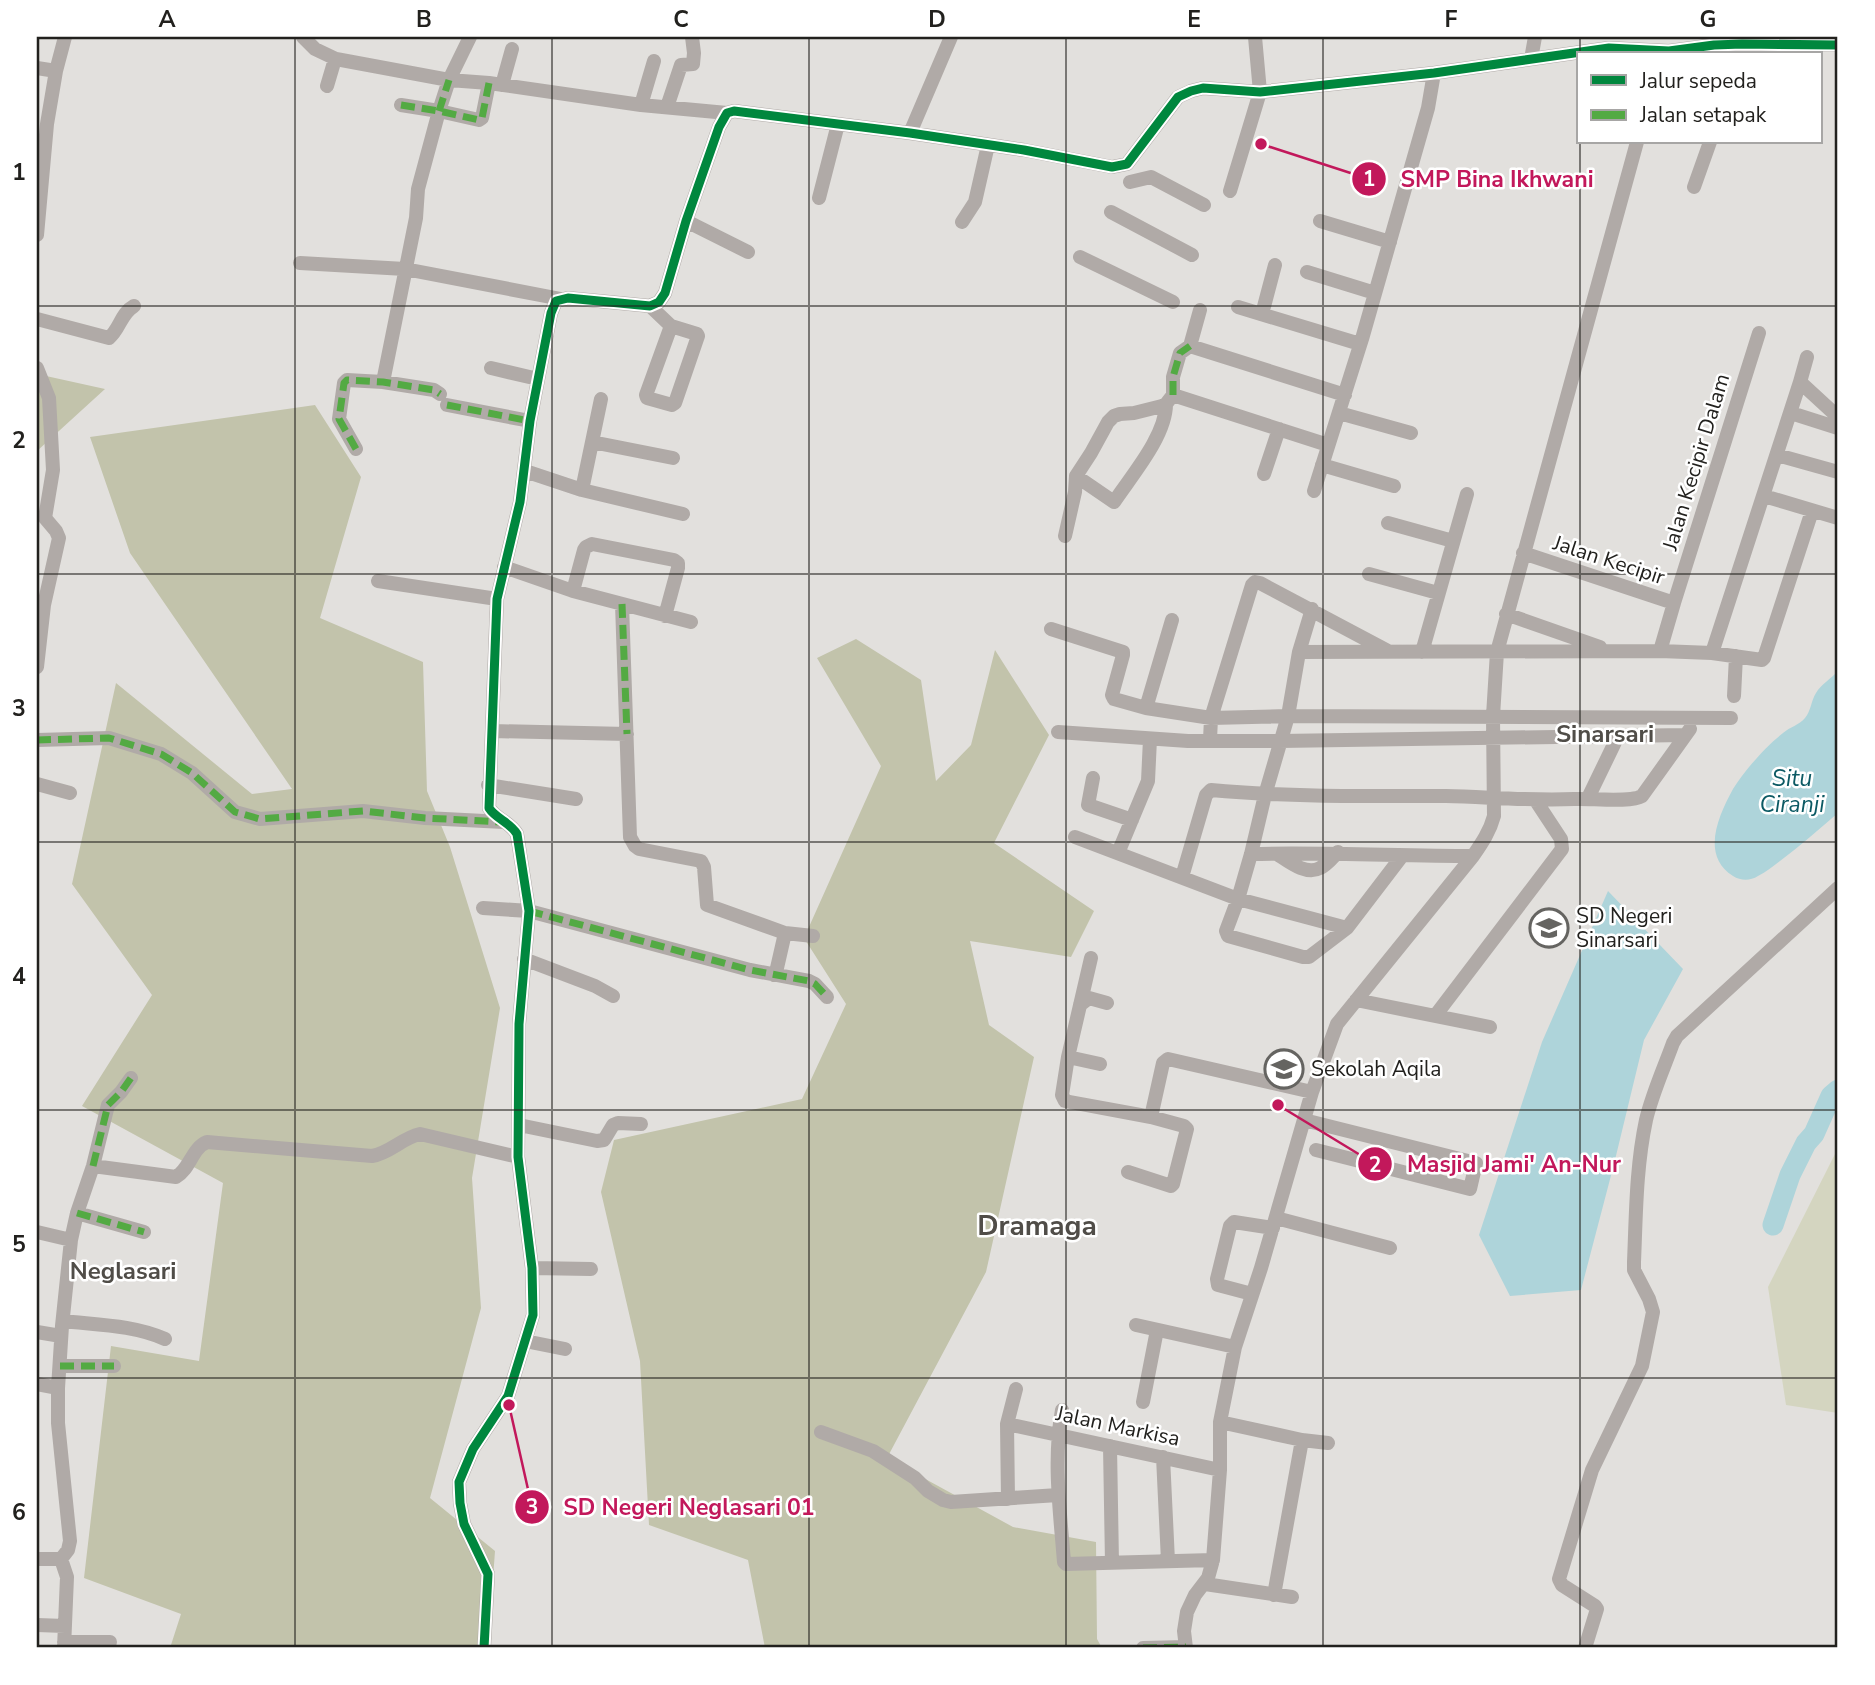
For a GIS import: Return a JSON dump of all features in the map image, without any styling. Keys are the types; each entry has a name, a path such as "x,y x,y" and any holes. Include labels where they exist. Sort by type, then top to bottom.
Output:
{"street":[{"path":"37,235 47,124 65,37"},
{"path":"383,382 417,214 418,190 449,80 470,37"},
{"path":"667,107 681,65 694,64 692,37"},
{"path":"910,133 951,37"},
{"path":"1230,191 1260,92 1255,37"},
{"path":"1531,59 1535,37"},
{"path":"310,40 324,55 335,59 449,80 496,84 641,105 727,113 734,111 910,133 1112,167 1127,164 1178,97 1203,88 1260,92 1434,73 1531,59 1610,43 1714,50 1838,45"},
{"path":"401,104 481,120 512,49"},
{"path":"327,86 335,59"},
{"path":"641,105 654,61"},
{"path":"37,68 56,71"},
{"path":"1314,491 1390,242 1428,108 1434,73"},
{"path":"484,1648 488,1574 464,1524 459,1482 473,1449 508,1396 533,1315 532,1268 518,1157 519,1024 529,911 517,834 490,811 488,785 493,731 497,599 517,519 530,421 551,313 556,301 568,298 650,306 659,302 665,293 686,221 719,127 727,113"},
{"path":"819,198 838,124"},
{"path":"1143,1648 1186,1648 1184,1631 1187,1612 1205,1584 1213,1560 1220,1469 1220,1422 1235,1347 1312,1092 1337,1024 1473,856 1492,823 1493,716 1497,652 1636,144"},
{"path":"1694,187 1709,144"},
{"path":"962,222 975,202 988,145"},
{"path":"1130,182 1151,177 1204,205"},
{"path":"1111,212 1192,255"},
{"path":"686,221 748,252"},
{"path":"1320,221 1390,242"},
{"path":"1080,257 1173,302"},
{"path":"300,263 405,269 561,299"},
{"path":"1262,314 1275,265"},
{"path":"1307,272 1375,292"},
{"path":"37,319 109,338 134,306"},
{"path":"650,306 671,326 698,336 672,405 646,395 671,326"},
{"path":"1238,307 1360,344"},
{"path":"1076,476 1114,502 1156,439 1166,414 1180,353 1189,346 1200,310"},
{"name":"Jalan Kecipir Dalam","path":"1674,603 1759,332"},
{"path":"1189,346 1345,395"},
{"path":"1712,653 1807,357"},
{"path":"37,368 49,398 53,470 46,518 59,538 43,612 37,667"},
{"path":"491,368 538,379"},
{"path":"356,449 339,419 345,381 348,379 436,390 444,400 530,421"},
{"path":"1800,382 1838,417"},
{"path":"582,491 601,399"},
{"path":"1170,399 1328,445"},
{"path":"1065,536 1076,476 1108,422 1114,416 1162,407 1170,399"},
{"path":"1339,413 1411,433"},
{"path":"1791,413 1838,428"},
{"path":"1264,474 1279,429"},
{"path":"592,442 673,458"},
{"path":"1777,455 1838,472"},
{"path":"1322,465 1394,486"},
{"path":"525,471 582,491 683,514"},
{"path":"1422,652 1467,494"},
{"path":"1764,496 1838,518"},
{"path":"1299,652 1660,651 1712,653 1760,660 1764,658 1812,511"},
{"path":"1388,523 1453,541"},
{"path":"573,591 588,544 674,560 678,563 678,568 665,615"},
{"name":"Jalan Kecipir","path":"1524,553 1674,603 1660,651"},
{"path":"505,567 573,591 691,622"},
{"path":"1369,574 1438,593"},
{"path":"378,582 497,599"},
{"path":"1210,740 1211,718 1254,583 1260,583 1312,609 1389,652"},
{"path":"622,604 629,831 635,846 699,860 704,867 707,905 785,933 813,936"},
{"path":"1312,609 1299,652 1288,716 1251,854 1226,932 1228,936 1309,957 1347,928 1402,856"},
{"path":"1506,614 1611,651"},
{"path":"1146,708 1172,620"},
{"path":"1051,629 1120,650 1123,655 1112,698 1146,708 1211,718 1731,718"},
{"path":"1734,696 1736,656"},
{"path":"1182,877 1208,792 1211,790 1265,795 1494,797 1536,801 1588,798 1634,800 1638,799 1699,718"},
{"path":"493,731 627,734"},
{"path":"1058,732 1150,739 1280,741 1685,735"},
{"path":"1588,798 1618,736"},
{"path":"37,740 109,737 161,754 192,773 236,812 260,818 363,811 505,822"},
{"path":"1118,853 1148,780 1150,739"},
{"path":"1093,779 1088,805 1132,820"},
{"path":"37,784 70,793"},
{"path":"488,785 576,799"},
{"path":"1435,1016 1562,849 1563,843 1536,801"},
{"path":"1075,837 1238,899 1347,928"},
{"path":"1251,854 1338,852 1402,856 1473,856"},
{"path":"1585,1648 1597,1609 1562,1585 1559,1579 1592,1471 1642,1366 1653,1312 1634,1270 1637,1182 1643,1135 1651,1102 1677,1036 1838,888"},
{"path":"483,908 529,911 665,948 809,981 816,984 827,997"},
{"path":"774,975 785,933"},
{"path":"1091,958 1068,1057 1062,1091 1065,1101 1151,1117 1187,1129 1171,1186 1128,1172"},
{"path":"524,959 595,986 613,996"},
{"path":"1080,1005 1089,998 1107,1003"},
{"path":"1356,999 1490,1027"},
{"path":"1068,1057 1100,1064"},
{"path":"1151,1117 1163,1063 1168,1059 1312,1092"},
{"path":"61,1559 68,1550 70,1541 58,1423 58,1388 71,1240 108,1105 131,1078"},
{"path":"1304,1120 1476,1163 1470,1189 1316,1150"},
{"path":"519,1125 597,1141 604,1140 613,1125 618,1122 641,1124"},
{"path":"93,1166 176,1177 182,1173 200,1145 207,1142 372,1156 420,1134 518,1157"},
{"path":"77,1213 144,1232"},
{"path":"1252,1294 1218,1285 1217,1279 1230,1226 1234,1222 1274,1223 1390,1248"},
{"path":"37,1232 71,1240"},
{"path":"532,1268 592,1269"},
{"path":"63,1321 118,1326 148,1332 165,1339"},
{"path":"1136,1325 1235,1347"},
{"path":"1143,1402 1157,1330"},
{"path":"37,1332 61,1336"},
{"path":"525,1341 565,1349"},
{"path":"60,1366 114,1367"},
{"path":"37,1384 58,1388"},
{"path":"1008,1499 1007,1424 1016,1389"},
{"path":"1062,1410 1057,1435 1058,1495 1064,1562 1068,1565 1213,1560"},
{"path":"1220,1422 1328,1443"},
{"name":"Jalan Markisa","path":"1007,1424 1220,1469"},
{"path":"821,1432 873,1451 943,1500 961,1502 1058,1495"},
{"path":"1274,1595 1303,1440"},
{"path":"1110,1446 1112,1563"},
{"path":"1163,1457 1168,1561"},
{"path":"37,1559 61,1559"},
{"path":"61,1559 67,1577 64,1645 110,1642"},
{"path":"1205,1584 1292,1597"},
{"path":"37,1625 65,1626"}],"green space":[{"path":"37,374 105,389 37,451"},
{"path":"315,405 361,477 320,618 423,662 427,791 450,847 500,1008 472,1178 481,1308 430,1498 495,1551 488,1648 170,1648 181,1614 84,1578 111,1346 199,1361 223,1183 82,1106 152,995 72,884 116,683 252,794 292,789 130,553 90,437"},
{"path":"856,639 921,680 936,781 971,745 995,650 1049,735 994,843 1094,911 1071,957 970,941 989,1025 1034,1057 986,1272 887,1458 1013,1527 1096,1542 1097,1639 1102,1648 765,1648 748,1560 649,1525 640,1361 601,1192 614,1140 802,1099 846,1004 804,938 881,766 817,658"},
{"path":"1838,1148 1838,1413 1786,1405 1768,1287"}],"water":[{"name":"Situ Ciranji","path":"1838,671 1838,813 1764,873 1749,880 1736,878 1723,867 1715,846 1718,822 1728,799 1743,774 1763,752 1783,733 1805,718 1818,690"},
{"path":"1608,891 1683,969 1644,1040 1581,1290 1510,1296 1479,1235 1542,1042"}],"waterway":[{"path":"1773,1225 1790,1175 1806,1143 1814,1134 1831,1096 1838,1090"}],"marked path":[{"path":"439,111 449,80"},
{"path":"401,105 479,120 482,118 489,83"},
{"path":"1173,395 1173,377 1180,353 1190,346"},
{"path":"356,449 339,419 344,383 347,380 383,382 434,390 440,394"},
{"path":"447,405 530,421"},
{"path":"622,604 627,734"},
{"path":"37,740 109,738 161,754 192,773 235,812 260,819 363,811 502,822"},
{"path":"529,911 750,970 809,981 827,997"},
{"path":"93,1166 108,1105 131,1078"},
{"path":"77,1213 144,1232"},
{"path":"60,1366 114,1366"},
{"path":"1143,1648 1186,1647"}],"cycle path":[{"path":"1581,52 1609,48 1669,51 1742,44 1838,45"},
{"path":"484,1648 488,1574 464,1524 459,1482 473,1449 508,1396 533,1315 532,1268 518,1157 519,1024 529,911 517,834 489,808 497,599 520,502 530,421 551,313 556,301 568,298 650,306 659,302 665,293 686,221 719,127 727,113 734,111 910,133 1024,150 1112,167 1127,164 1178,97 1203,88 1260,92 1434,73 1577,53"}],"place":[{"name":"SMP Bina Ikhwani","path":"1261,144"},
{"name":"SD Negeri Sinarsari","path":"1549,928"},
{"name":"Sekolah Aqila","path":"1284,1069"},
{"name":"Masjid Jami' An-Nur","path":"1278,1105"},
{"name":"SD Negeri Neglasari 01","path":"509,1405"}],"district":[{"name":"Sinarsari","path":"1605,734"},
{"name":"Dramaga","path":"1037,1225"},
{"name":"Neglasari","path":"123,1271"}]}
